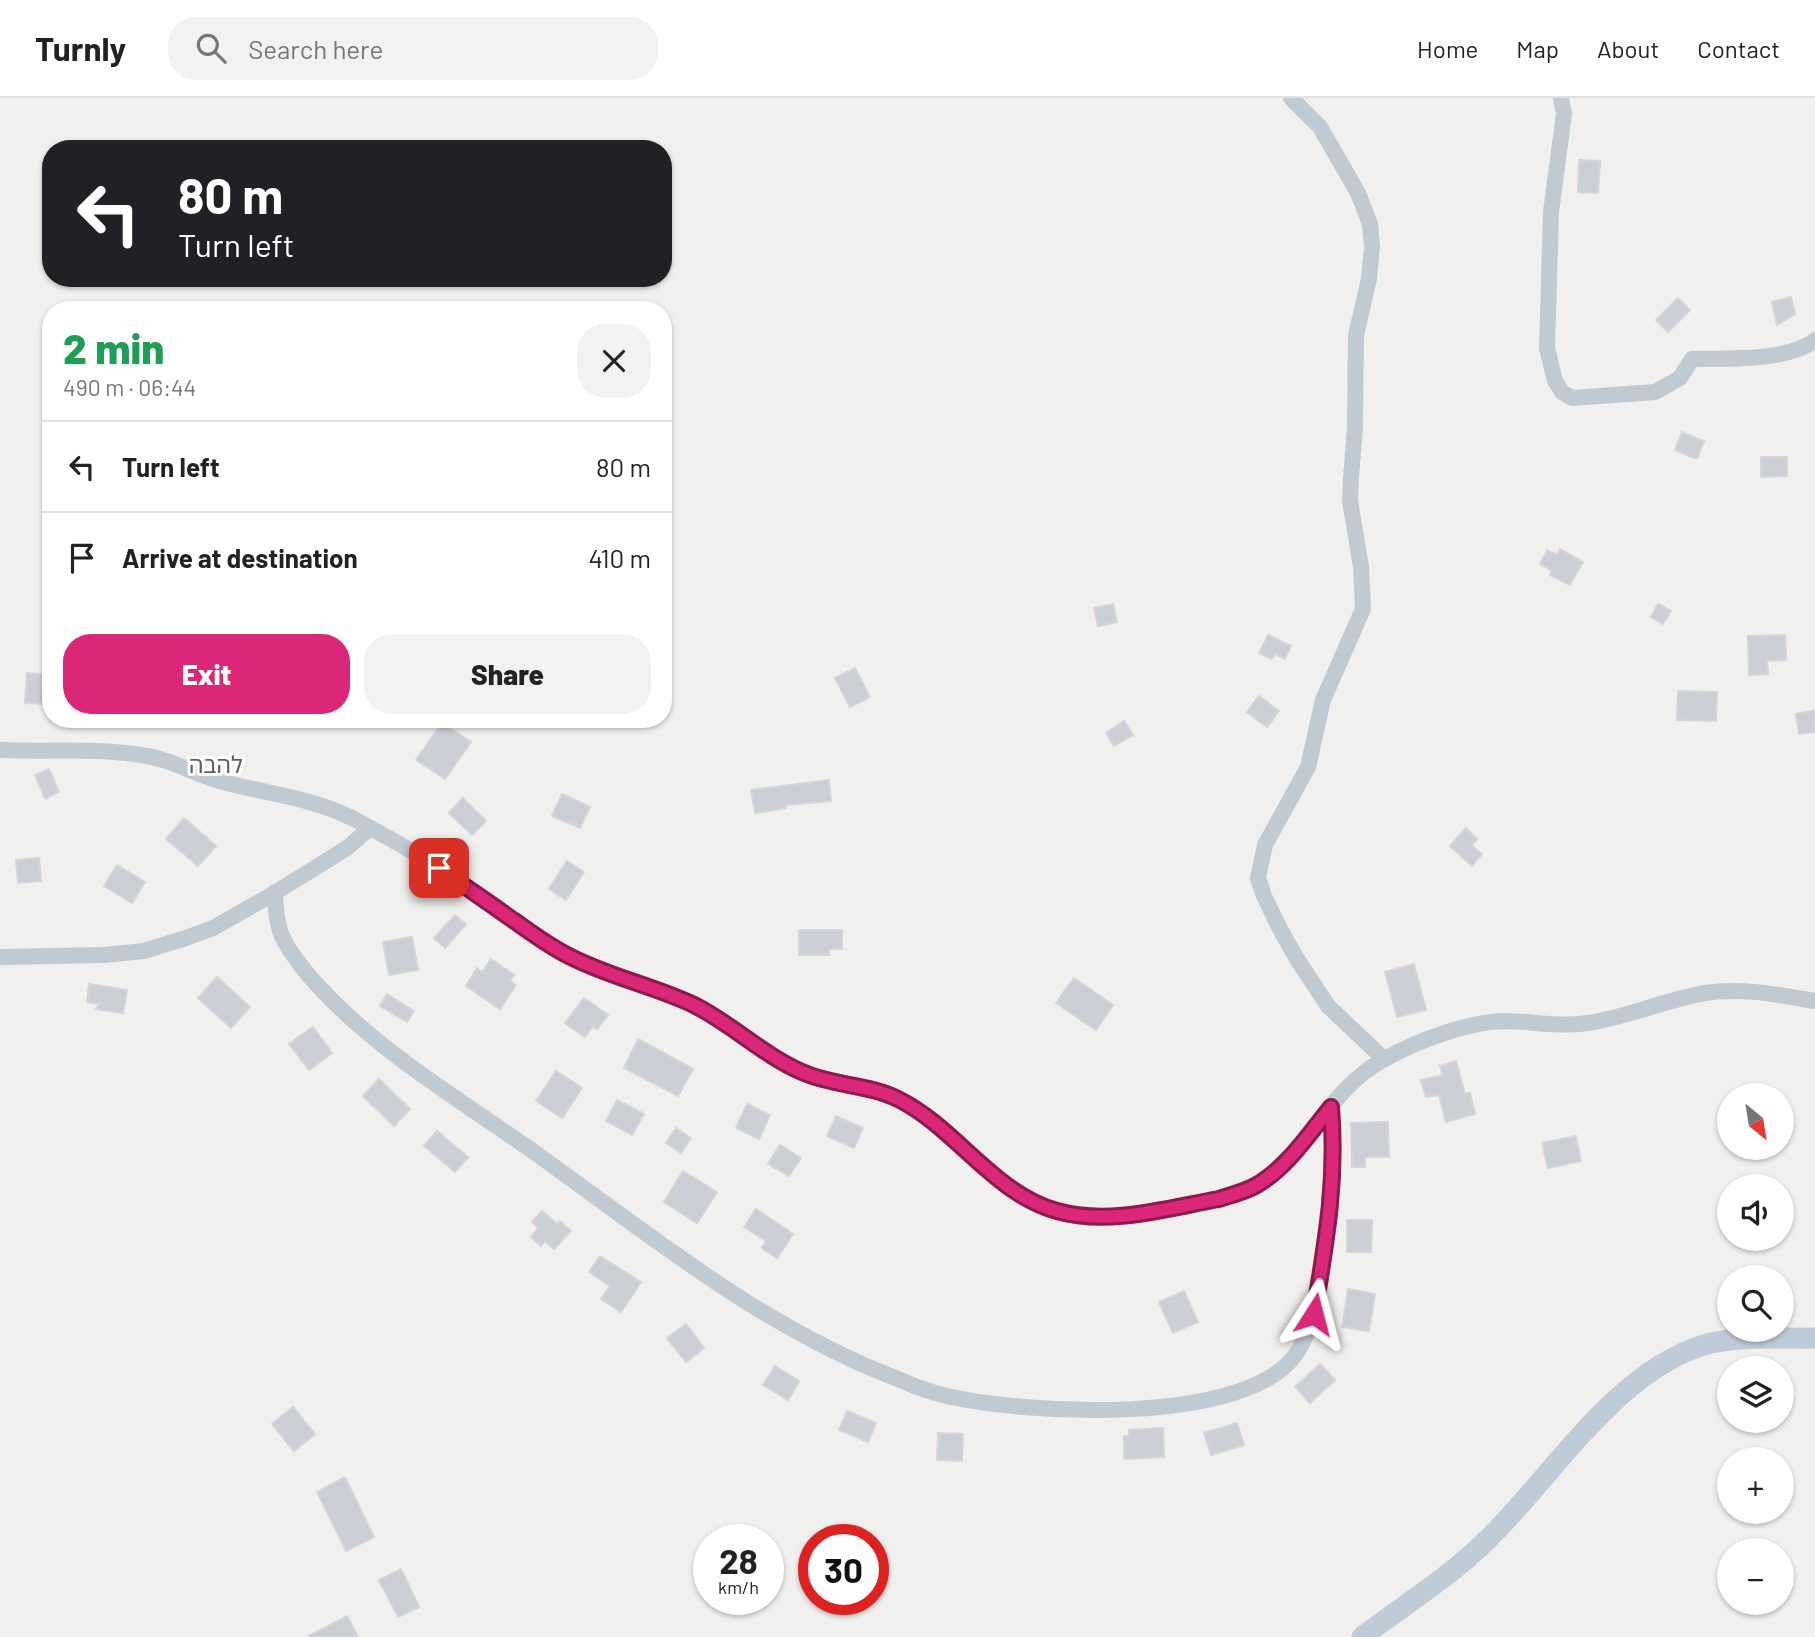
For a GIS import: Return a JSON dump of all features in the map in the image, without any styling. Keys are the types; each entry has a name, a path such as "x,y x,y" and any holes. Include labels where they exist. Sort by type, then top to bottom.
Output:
{"street":[{"path":"1291,98 1320,127 1358,192 1370,224 1372,247 1369,279 1356,335 1355,426 1350,499 1362,578 1363,609 1323,700 1308,767 1265,845 1258,878 1280,929 1328,1006 1384,1059"},
{"path":"1561,98 1564,114 1550,212 1547,348 1555,381 1562,392 1572,398 1656,392 1680,378 1692,359 1784,353 1815,340"},
{"path":"0,750 139,754 162,759 230,784 304,800 347,816 439,868 567,956 691,1004 801,1072 820,1080 871,1089 901,1100 950,1136 981,1165 1019,1194 1042,1207 1079,1216 1116,1217 1219,1199 1254,1187 1268,1178 1364,1072 1384,1059 1439,1036 1503,1021 1568,1025 1594,1022 1710,992 1745,991 1815,1001"},
{"path":"0,957 104,955 144,951 213,928 347,848 370,828"},
{"path":"275,892 276,914 282,936 321,989 357,1023 411,1066 688,1264 769,1317 854,1362 946,1396 999,1404 1121,1411 1213,1399 1248,1387 1278,1371 1296,1354 1306,1337 1314,1314 1331,1214 1335,1148 1331,1107"},
{"path":"1362,1637 1486,1541 1595,1421 1631,1387 1659,1366 1705,1344 1734,1340 1815,1338"}],"building":[{"path":"1579,160 1600,161 1598,193 1578,192"},
{"path":"1791,297 1795,314 1777,325 1772,302"},
{"path":"1678,298 1690,310 1668,332 1656,320"},
{"path":"1682,432 1704,441 1697,459 1675,450"},
{"path":"1761,457 1787,457 1787,476 1761,477"},
{"path":"1560,549 1583,562 1570,585 1550,575 1552,570 1540,564 1547,550 1557,555"},
{"path":"1113,604 1117,622 1098,626 1094,608"},
{"path":"1658,604 1671,611 1663,624 1651,617"},
{"path":"1268,635 1291,646 1285,659 1275,654 1272,659 1259,653"},
{"path":"1785,635 1786,660 1767,661 1768,674 1749,675 1748,636"},
{"path":"855,668 870,697 850,707 835,678"},
{"path":"27,673 42,674 42,704 25,703"},
{"path":"1678,691 1717,692 1716,721 1677,720"},
{"path":"1259,696 1279,711 1267,727 1247,712"},
{"path":"1815,710 1815,732 1799,734 1796,714"},
{"path":"1124,721 1133,735 1114,746 1106,733"},
{"path":"438,728 450,728 471,742 445,779 416,760"},
{"path":"49,769 59,792 45,799 35,775"},
{"path":"829,780 831,801 786,805 786,808 755,813 751,790"},
{"path":"562,794 590,807 580,828 552,816"},
{"path":"463,798 486,821 472,835 449,813"},
{"path":"184,818 216,846 198,866 166,839"},
{"path":"1466,828 1477,839 1471,845 1482,854 1472,866 1450,846"},
{"path":"39,858 41,881 18,883 16,860"},
{"path":"567,861 584,872 566,900 549,889"},
{"path":"117,865 145,882 132,903 104,886"},
{"path":"455,915 466,924 445,948 434,938"},
{"path":"799,930 842,930 842,949 829,949 829,955 799,955"},
{"path":"412,937 418,970 389,975 383,942"},
{"path":"491,959 514,975 510,981 516,985 500,1009 466,986 477,968 482,972"},
{"path":"1414,964 1426,1010 1397,1017 1385,972"},
{"path":"217,977 250,1007 231,1028 198,998"},
{"path":"1074,978 1113,1005 1096,1030 1056,1003"},
{"path":"89,984 127,990 123,1013 96,1009 99,1004 87,1002"},
{"path":"387,994 414,1011 407,1022 380,1006"},
{"path":"584,998 608,1015 597,1029 593,1026 585,1037 565,1023"},
{"path":"313,1027 332,1053 309,1070 289,1044"},
{"path":"638,1039 693,1069 678,1096 624,1068"},
{"path":"1456,1061 1465,1094 1470,1093 1475,1114 1446,1122 1439,1095 1426,1097 1421,1080 1443,1075 1440,1066"},
{"path":"556,1071 582,1088 562,1118 536,1101"},
{"path":"379,1079 410,1109 394,1126 363,1096"},
{"path":"617,1100 644,1114 632,1135 606,1121"},
{"path":"747,1104 770,1115 759,1139 736,1128"},
{"path":"836,1116 863,1128 854,1148 827,1136"},
{"path":"1388,1122 1389,1157 1365,1157 1365,1167 1352,1167 1351,1123"},
{"path":"676,1128 691,1138 681,1153 666,1143"},
{"path":"437,1131 468,1157 455,1172 424,1146"},
{"path":"1576,1136 1581,1161 1548,1168 1542,1143"},
{"path":"780,1145 801,1158 789,1176 768,1164"},
{"path":"683,1171 717,1192 697,1223 664,1202"},
{"path":"756,1209 793,1234 777,1258 762,1248 766,1241 744,1227"},
{"path":"542,1211 557,1224 560,1221 571,1231 554,1249 545,1241 541,1246 531,1237 538,1228 532,1222"},
{"path":"1347,1220 1372,1220 1371,1252 1347,1252"},
{"path":"600,1256 641,1282 621,1312 601,1299 610,1286 589,1272"},
{"path":"1348,1289 1375,1294 1369,1331 1342,1327"},
{"path":"1184,1291 1198,1322 1173,1333 1159,1302"},
{"path":"686,1324 704,1348 686,1362 667,1338"},
{"path":"1320,1364 1335,1380 1310,1403 1295,1387"},
{"path":"775,1366 799,1381 788,1400 763,1385"},
{"path":"293,1407 315,1434 294,1451 272,1424"},
{"path":"847,1411 876,1423 868,1442 839,1430"},
{"path":"1237,1423 1244,1445 1211,1455 1204,1433"},
{"path":"1163,1428 1164,1457 1124,1459 1124,1436 1129,1436 1129,1430"},
{"path":"938,1433 963,1434 962,1461 937,1460"},
{"path":"345,1477 374,1537 346,1551 317,1492"},
{"path":"401,1569 419,1607 398,1617 379,1580"},
{"path":"347,1616 358,1637 307,1637"}],"district":[{"name":"להבה","path":"216,765"}],"route":[{"path":"439,868 567,956 691,1004 801,1072 820,1080 871,1089 901,1100 950,1136 981,1165 1026,1199 1060,1212 1079,1216 1116,1217 1219,1199 1254,1187 1284,1162 1331,1107 1335,1148 1331,1214 1314,1314"}]}
